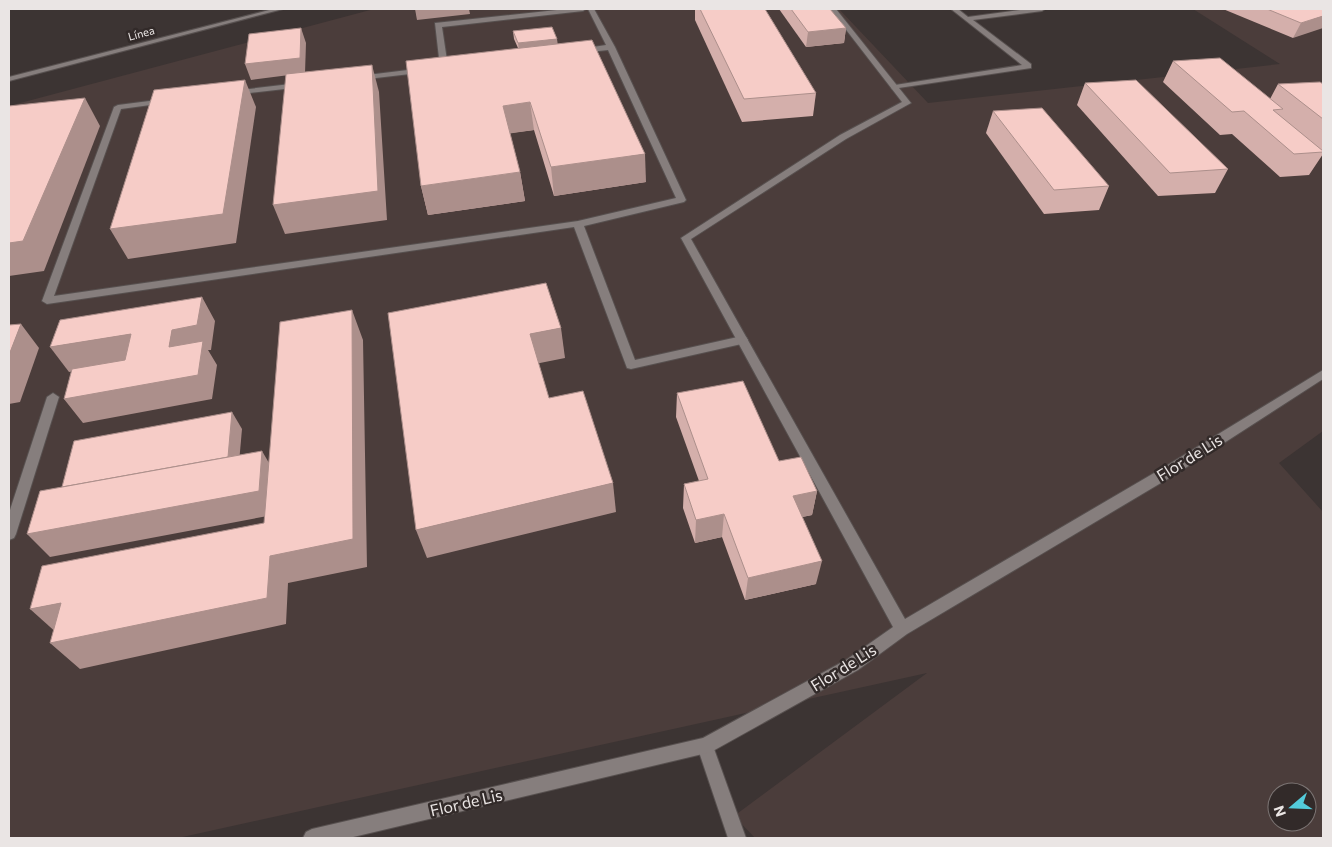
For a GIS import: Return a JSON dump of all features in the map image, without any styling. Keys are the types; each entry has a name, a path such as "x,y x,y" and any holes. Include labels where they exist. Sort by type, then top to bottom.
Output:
{"street":[{"name":"Línea","path":"9,79 280,9"},
{"path":"345,80 449,67 438,25 583,9"},
{"path":"177,100 118,107 47,301 578,224 681,200 612,47 591,9"},
{"path":"833,9 907,104 843,137 686,238 902,629"},
{"path":"894,87 1028,66 954,9"},
{"path":"967,19 1042,9"},
{"path":"572,52 612,47"},
{"path":"227,94 306,84"},
{"path":"578,224 631,365 742,340"},
{"name":"Flor de Lis","path":"312,838 705,746 852,665 902,629 1171,470 1323,374"},
{"path":"9,534 53,398"},
{"path":"705,746 736,838"}],"shaded area":[{"path":"374,9 839,9 928,103 1280,64 1193,9 1323,9 1323,431 1279,463 1323,512 1323,838 755,838 734,816 927,673 178,838 9,838 9,106"}],"building":[{"path":"700,9 765,9 816,93 744,99"},
{"path":"791,9 830,9 846,28 808,32"},
{"path":"1267,9 1323,9 1323,16 1301,23"},
{"path":"552,27 557,39 518,43 513,31"},
{"path":"301,28 300,58 245,64 249,34"},
{"path":"592,40 645,154 551,167 530,102 503,106 520,172 421,186 406,61"},
{"path":"1220,58 1283,109 1273,110 1323,152 1294,154 1244,111 1232,112 1173,61"},
{"path":"372,65 378,191 273,205 286,74"},
{"path":"245,80 223,214 110,229 154,90"},
{"path":"1136,80 1228,169 1170,173 1085,83"},
{"path":"1320,82 1323,84 1323,119 1278,84"},
{"path":"85,98 23,241 9,243 9,106"},
{"path":"1042,108 1109,186 1054,190 993,111"},
{"path":"546,283 561,328 530,334 549,398 583,391 613,483 416,530 388,313"},
{"path":"202,297 197,325 172,330 169,347 203,341 198,375 64,399 72,369 125,360 131,334 50,347 60,320"},
{"path":"352,310 353,539 270,556 267,598 50,643 61,603 30,609 42,566 264,523 280,322"},
{"path":"21,324 9,355 9,325"},
{"path":"743,381 779,461 801,457 817,491 793,496 822,561 748,578 724,514 696,520 684,484 708,479 677,393"},
{"path":"232,412 228,457 62,487 74,441"},
{"path":"262,451 259,491 27,534 40,491"}]}
